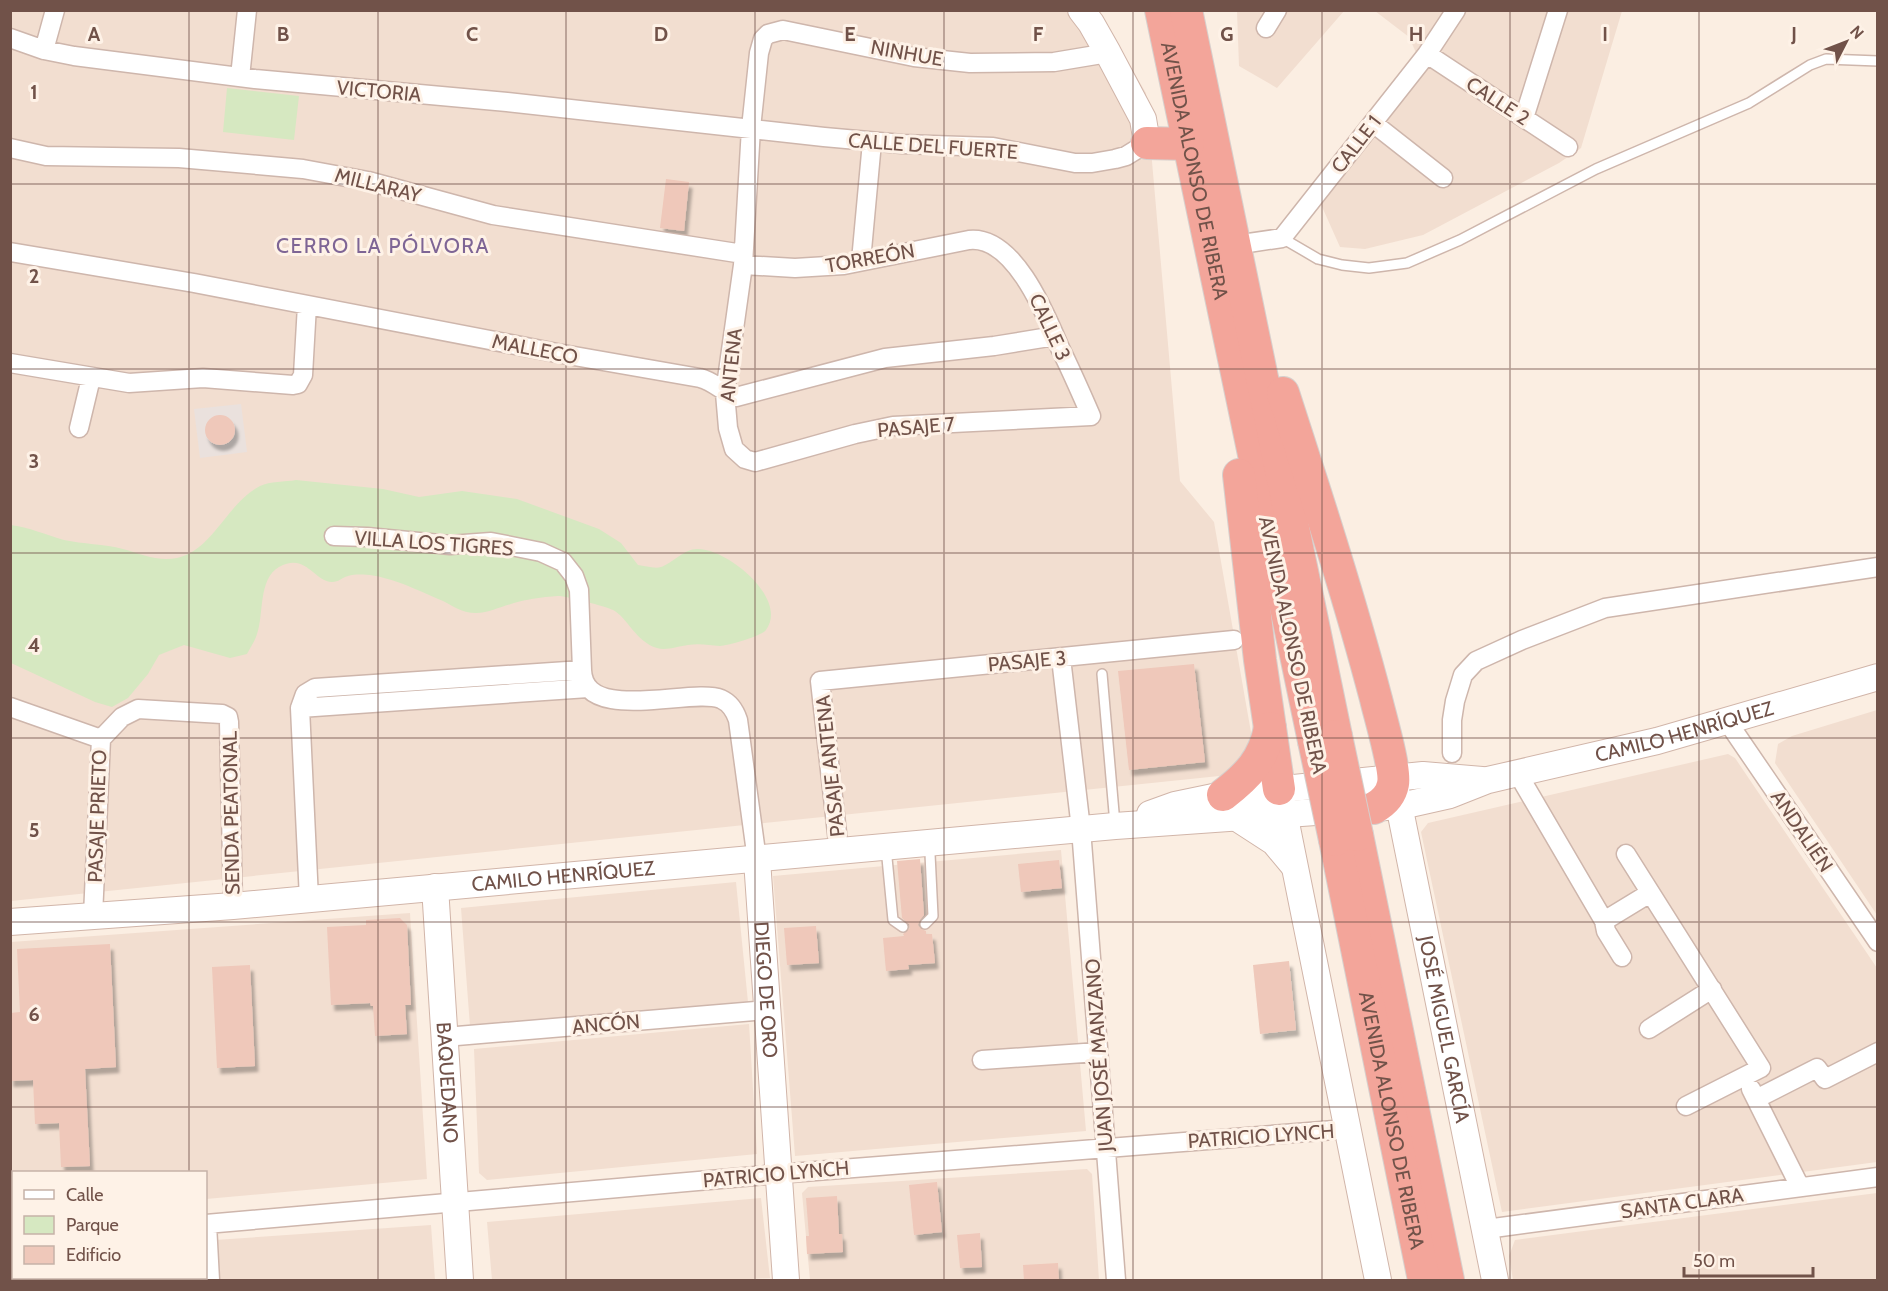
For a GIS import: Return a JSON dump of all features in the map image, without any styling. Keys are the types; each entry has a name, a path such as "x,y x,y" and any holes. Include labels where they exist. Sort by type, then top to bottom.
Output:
{"highway":[{"name":"AVENIDA ALONSO DE RIBERA","path":"1161,10 1218,290 1325,739 1448,1281"},
{"name":"AVENIDA ALONSO DE RIBERA","path":"1186,10 1237,255 1325,739"},
{"path":"1147,143 1188,144"},
{"path":"1237,255 1336,554 1361,640 1389,798"},
{"path":"1218,290 1232,389 1235,445 1260,660 1270,727 1290,796"},
{"path":"1230,806 1241,781 1257,764 1264,750 1270,727"},
{"name":"AVENIDA ALONSO DE RIBERA","path":"1346,837 1424,1281"}],"main road":[{"path":"1080,10 1108,53 1143,119 1147,143"},
{"name":"CAMILO HENRÍQUEZ","path":"10,922 233,906 839,851 887,860 929,857 1081,829 1115,826 1175,805 1230,806 1290,796 1389,798 1431,775 1488,780 1518,774 1634,747 1878,677"},
{"path":"1290,796 1294,866 1378,1281"},
{"name":"CAMILO HENRÍQUEZ","path":"1290,796 1389,798"},
{"name":"JOSÉ MIGUEL GARCÍA","path":"1389,798 1486,1229 1495,1281"},
{"path":"1230,806 1274,842 1294,866"},
{"name":"DIEGO DE ORO","path":"757,860 786,1281"},
{"name":"BAQUEDANO","path":"435,887 460,1281"}],"street":[{"path":"44,50 55,10"},
{"path":"240,77 247,10"},
{"path":"1266,28 1277,10"},
{"name":"CALLE 1","path":"1282,238 1427,54 1456,10"},
{"path":"1524,118 1558,10"},
{"name":"NINHUE","path":"743,260 751,128 760,45 768,34 778,30 861,44 914,57 970,63 1054,62 1108,53"},
{"name":"VICTORIA","path":"10,38 44,50 74,57 240,77 751,128"},
{"name":"CALLE 2","path":"1427,54 1568,147"},
{"path":"1373,123 1443,178"},
{"name":"CALLE DEL FUERTE","path":"751,128 872,142 993,147 1067,162 1084,163 1126,156 1147,143"},
{"path":"861,261 872,142"},
{"name":"MILLARAY","path":"10,148 55,156 220,161 332,173 493,215 743,260"},
{"path":"1237,255 1282,238"},
{"name":"TORREÓN","path":"743,260 795,268 827,267 976,239 995,247"},
{"name":"CALLE 3","path":"995,247 1025,278 1041,303 1091,416"},
{"name":"MALLECO","path":"10,252 194,283 557,353 700,378 736,397 885,358 994,346 1055,336"},
{"name":"ANTENA","path":"743,260 725,393 734,449 745,459"},
{"path":"10,363 129,383 203,378 293,386 298,384 303,375 308,305"},
{"path":"79,428 90,378"},
{"name":"PASAJE 7","path":"745,459 755,462 855,434 893,426 1091,416"},
{"name":"VILLA LOS TIGRES","path":"334,536 450,545 491,542 541,552 562,562 574,576 579,590 582,669 584,683 588,688"},
{"path":"1452,753 1452,720 1463,675 1476,661 1522,640 1605,608 1878,567"},
{"name":"PASAJE 3","path":"820,681 1234,640"},
{"name":"JUAN JOSÉ MANZANO","path":"1061,658 1081,829 1116,1281"},
{"path":"309,899 300,708 305,694 315,688 582,669"},
{"name":"PASAJE ANTENA","path":"820,681 839,851"},
{"path":"300,708 588,688"},
{"name":"DIEGO DE ORO","path":"588,688 602,695 631,700 658,701 707,697 718,698 729,704 738,720 757,860"},
{"name":"PASAJE PRIETO","path":"10,707 101,740 93,916"},
{"name":"SENDA PEATONAL","path":"101,740 122,717 138,709 222,714 228,717 233,906"},
{"name":"ANDALIÉN","path":"1727,721 1878,942"},
{"path":"1518,774 1604,921 1606,931 1622,957"},
{"path":"1626,854 1761,1068 1686,1106"},
{"path":"1604,921 1650,893"},
{"path":"1649,1029 1712,989"},
{"name":"ANCÓN","path":"445,1037 768,1010"},
{"path":"982,1060 1098,1052"},
{"path":"1756,1099 1817,1068 1825,1079 1878,1052"},
{"path":"1744,1076 1800,1187"},
{"name":"PATRICIO LYNCH","path":"207,1224 778,1174 1347,1129"},
{"name":"SANTA CLARA","path":"1486,1229 1878,1177"},
{"path":"207,1238 210,1281"}],"lane":[{"path":"1282,238 1318,259 1342,266 1369,268 1407,263 1460,240 1596,169 1749,103 1810,65 1826,59 1878,61"},
{"path":"1102,674 1115,826"},
{"path":"925,924 933,916 928,900 926,879 929,857"},
{"path":"887,860 894,882 896,903 893,920 903,927"}],"shaded area":[{"path":"10,11 1097,11 1146,93 1180,481 1214,522 1258,772 11,901"},
{"path":"1237,11 1344,11 1277,88 1239,66"},
{"path":"1375,11 1622,11 1581,148 1559,163 1423,235 1365,249 1340,247 1319,200 1422,66 1409,37"},
{"path":"241,404 247,452 200,458 194,409"},
{"path":"1878,710 1877,915 1775,763 1778,744 1792,736"},
{"path":"1728,754 1735,758 1877,968 1877,1162 1502,1212 1421,832 1428,823"},
{"path":"1061,850 1086,1131 795,1156 773,876"},
{"path":"736,882 748,1002 470,1026 461,908"},
{"path":"410,913 427,1179 207,1199 207,1171 12,1171 11,1217 11,942"},
{"path":"749,1024 757,1154 487,1180 479,1173 474,1049"},
{"path":"1087,1169 1092,1174 1099,1280 810,1280 802,1193 808,1187"},
{"path":"1877,1193 1877,1280 1513,1280 1509,1256 1515,1240"},
{"path":"761,1198 770,1278 492,1280 487,1222"},
{"path":"431,1225 435,1280 218,1280 215,1240"},
{"path":"10,1257 12,1257 12,1279 203,1280 11,1280"}],"green space":[{"path":"227,88 299,96 294,140 223,132"},
{"path":"296,480 383,489 419,497 462,491 517,499 599,529 621,543 638,565 647,567 661,567 692,550 710,551 738,566 762,590 769,604 771,618 766,630 737,643 720,646 696,644 661,649 643,641 613,610 571,598 560,596 535,598 485,612 471,613 384,578 356,575 332,582 325,580 303,565 288,563 279,567 268,580 257,634 247,654 230,658 184,645 159,655 148,674 128,698 112,707 95,702 11,663 10,525 64,540 116,547 156,558 177,558 189,554 200,546 249,493 264,484"}],"building":[{"path":"666,179 689,182 684,231 660,228"},
{"path":"220,415 231,419 235,430 231,441 220,445 209,441 205,430 209,419"},
{"path":"1194,664 1205,762 1129,770 1118,671"},
{"path":"920,859 924,915 918,925 926,931 926,934 932,934 935,963 908,965 909,969 886,971 883,938 904,936 903,934 910,928 902,918 897,861"},
{"path":"1059,860 1062,888 1021,892 1018,864"},
{"path":"400,918 407,925 411,1005 405,1005 407,1034 375,1036 373,1006 370,1003 331,1005 327,927 366,925 366,920"},
{"path":"816,926 819,963 787,965 784,928"},
{"path":"110,944 116,1067 85,1069 90,1166 61,1167 59,1123 35,1124 33,1080 10,1081 10,1013 20,1012 17,949"},
{"path":"1289,961 1296,1030 1260,1034 1253,965"},
{"path":"250,965 255,1066 217,1068 212,967"},
{"path":"937,1182 942,1232 914,1235 909,1185"},
{"path":"837,1196 839,1234 842,1234 843,1252 807,1254 806,1236 809,1236 806,1198"},
{"path":"980,1233 982,1267 960,1268 957,1235"},
{"path":"1058,1263 1059,1281 1024,1281 1023,1265"}],"district":[{"name":"CERRO LA PÓLVORA","path":"383,246"}]}
